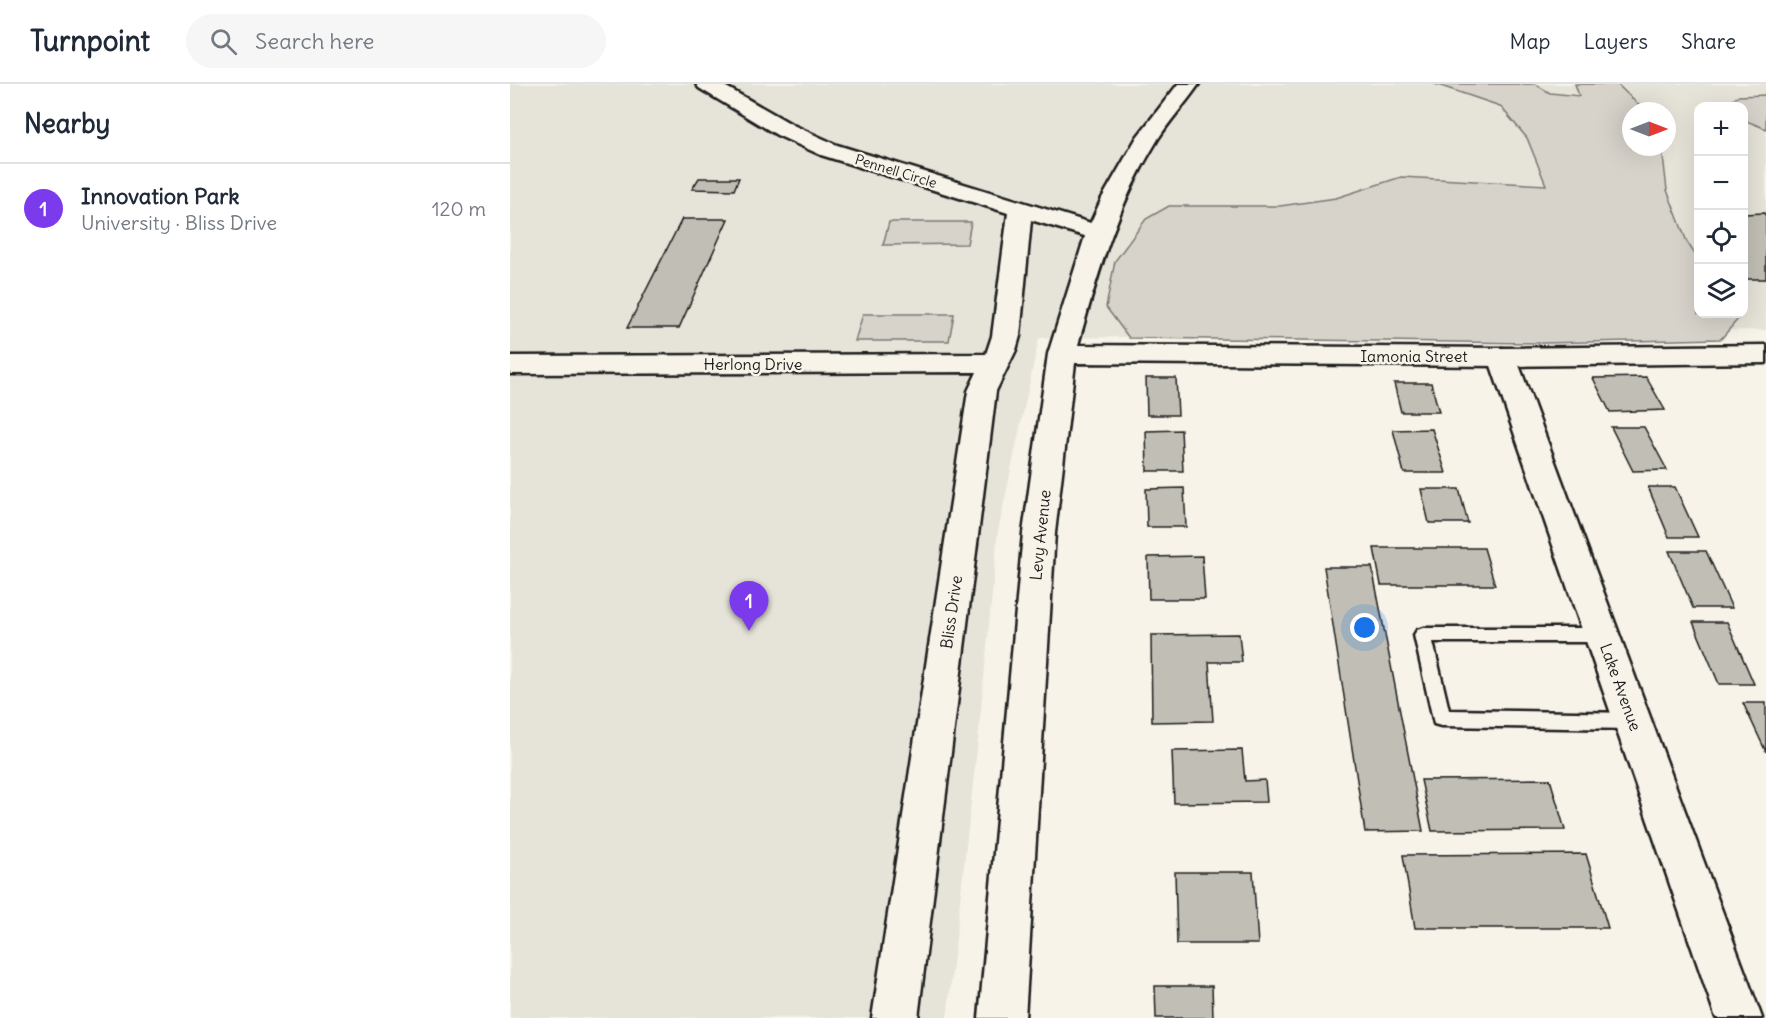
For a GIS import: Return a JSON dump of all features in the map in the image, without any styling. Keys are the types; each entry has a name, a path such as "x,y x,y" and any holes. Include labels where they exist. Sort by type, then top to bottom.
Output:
{"street":[{"name":"Pennell Circle","path":"706,84 791,133 829,150 1098,233"},
{"name":"Levy Avenue","path":"1002,1018 1039,532 1062,354 1098,233 1130,167 1148,137 1189,84"},
{"name":"Bliss Drive","path":"895,1018 982,391 1006,336 1020,210"},
{"name":"Iamonia Street","path":"1062,354 1502,357 1766,354"},
{"name":"Lake Avenue","path":"1502,357 1740,1018"},
{"name":"Herlong Drive","path":"510,365 995,363"}],"lane":[{"path":"1602,635 1423,635 1441,718 1633,721"}],"shaded area":[{"path":"510,84 1766,84 1766,330 1039,338 998,531 979,730 947,1018 510,1018"},
{"path":"1435,84 1535,84 1550,93 1579,96 1575,84 1617,84 1636,102 1622,102 1622,156 1663,156 1667,190 1687,242 1694,253 1694,318 1738,319 1721,339 1542,343 1129,338 1106,307 1115,261 1146,219 1169,206 1280,206 1336,198 1401,177 1546,185 1527,138 1500,106"},
{"path":"1766,95 1766,129 1748,122 1748,102 1730,102 1738,96"},
{"path":"889,222 971,222 967,244 883,245"},
{"path":"863,314 954,314 949,341 855,341"}],"building":[{"path":"699,178 739,178 734,190 692,189"},
{"path":"1764,213 1766,216 1766,279 1748,279 1748,214"},
{"path":"682,219 728,219 679,328 627,328"},
{"path":"1646,377 1665,410 1610,412 1593,378"},
{"path":"1146,378 1176,378 1178,415 1147,415"},
{"path":"1394,383 1431,383 1439,412 1401,412"},
{"path":"1611,427 1644,427 1667,470 1633,471"},
{"path":"1432,429 1446,473 1404,473 1393,430"},
{"path":"1181,430 1183,471 1147,471 1146,431"},
{"path":"1648,487 1675,487 1698,537 1669,537"},
{"path":"1184,488 1186,527 1147,527 1146,489"},
{"path":"1421,489 1459,489 1468,523 1429,523"},
{"path":"1374,548 1484,548 1495,585 1381,585"},
{"path":"1669,551 1706,551 1732,608 1693,608"},
{"path":"1202,556 1205,599 1149,599 1148,557"},
{"path":"1324,567 1372,567 1423,831 1365,832"},
{"path":"1693,622 1727,622 1754,684 1719,684"},
{"path":"1239,634 1242,662 1209,662 1213,721 1152,722 1151,635"},
{"path":"1743,703 1766,703 1766,752"},
{"path":"1242,750 1245,781 1265,780 1267,802 1174,803 1172,751"},
{"path":"1550,779 1565,830 1432,831 1421,780"},
{"path":"1586,854 1608,928 1415,928 1403,855"},
{"path":"1175,872 1253,872 1258,944 1177,944"},
{"path":"1155,986 1212,986 1213,1018 1156,1018"}],"place":[{"name":"Innovation Park","path":"749,631"}]}
